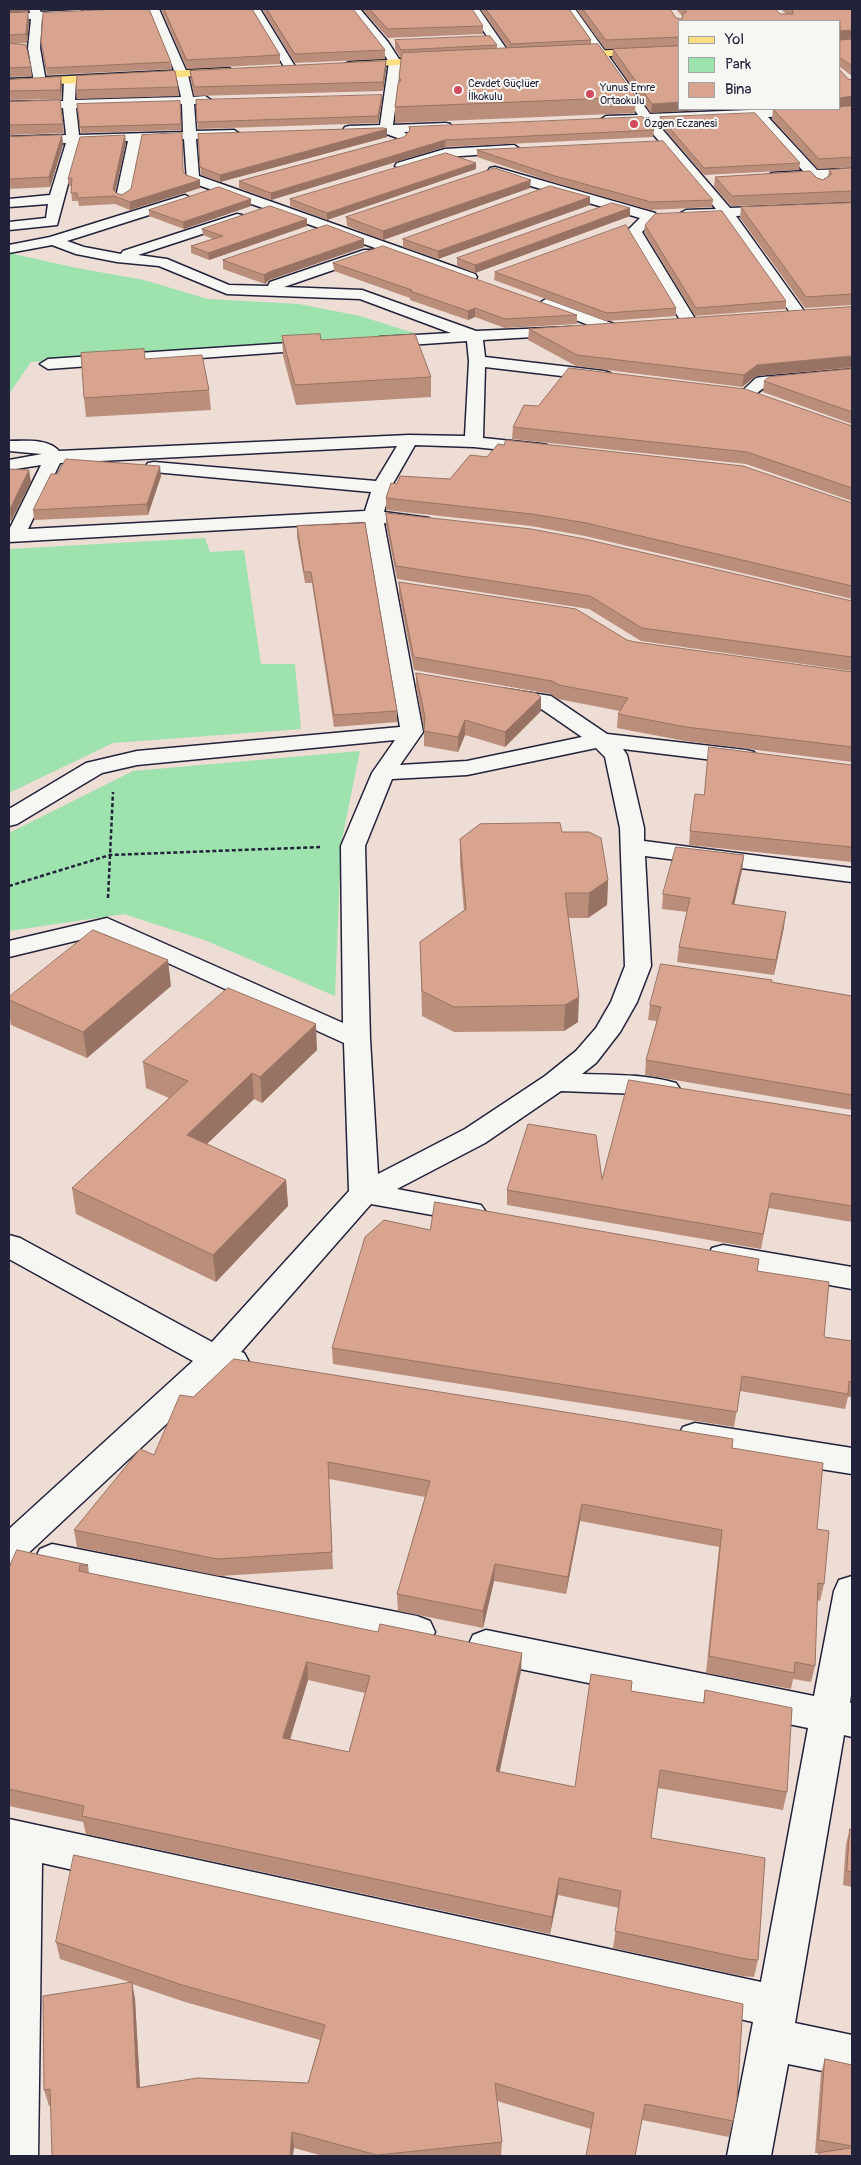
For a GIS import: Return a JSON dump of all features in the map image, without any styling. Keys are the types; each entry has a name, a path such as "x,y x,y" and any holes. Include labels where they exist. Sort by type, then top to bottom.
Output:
{"main road":[{"path":"554,55 678,50"},
{"path":"488,58 511,57"},
{"path":"338,66 451,60"},
{"path":"9,83 241,71"}],"street":[{"path":"144,9 154,9 182,74 188,100 192,178 324,226 483,279"},
{"path":"255,9 290,68"},
{"path":"354,9 389,44 395,62 387,136"},
{"path":"474,9 488,40 511,57"},
{"path":"570,9 646,118 726,212 799,315"},
{"path":"9,17 35,12 95,12"},
{"path":"35,12 30,48 40,82"},
{"path":"9,226 52,222 56,199 73,140 69,104 70,81"},
{"path":"373,96 392,96"},
{"path":"9,106 218,100"},
{"path":"589,121 756,111 852,110"},
{"path":"756,111 812,174 851,209"},
{"path":"387,136 454,126"},
{"path":"337,131 414,140 485,169 549,188 660,215"},
{"path":"9,141 250,134"},
{"path":"123,197 134,137"},
{"path":"646,143 666,142"},
{"path":"390,170 445,153 530,148"},
{"path":"764,177 852,173"},
{"path":"700,181 718,180"},
{"path":"9,249 53,240 247,181"},
{"path":"531,195 549,188"},
{"path":"9,203 56,199"},
{"path":"117,258 290,201"},
{"path":"583,214 610,204"},
{"path":"623,226 660,215 851,209"},
{"path":"660,215 634,231 689,322"},
{"path":"306,232 352,217"},
{"path":"53,240 81,251 117,258 162,262 227,289 362,295 475,336"},
{"path":"262,290 406,240"},
{"path":"440,266 457,260"},
{"path":"190,273 208,266"},
{"path":"533,300 608,327"},
{"path":"778,315 817,314"},
{"path":"671,323 709,320"},
{"path":"366,343 626,326"},
{"path":"474,442 477,361 475,336"},
{"path":"48,364 336,345"},
{"path":"477,361 618,378"},
{"path":"747,394 762,382 852,374"},
{"path":"727,392 747,394 764,400"},
{"path":"364,1193 357,1039 353,846 383,773 412,732 402,676 397,588 373,516 382,487 409,440"},
{"path":"9,466 54,458 409,440 474,442 563,451"},
{"path":"9,446 47,448 54,458 382,487"},
{"path":"12,536 54,458"},
{"path":"12,536 373,516 442,524"},
{"path":"402,676 430,681"},
{"path":"9,1550 216,1359 364,1193 475,1136 555,1082 586,1057 607,1032 624,1002 648,967 632,828 616,755 601,740 542,701 486,691"},
{"path":"9,820 94,768 137,758 412,732"},
{"path":"383,773 467,768 601,740 765,760"},
{"path":"633,847 852,874"},
{"path":"9,949 107,926 357,1039"},
{"path":"555,1082 638,1085 687,1093"},
{"path":"364,1193 501,1217"},
{"path":"9,1246 216,1359 265,1367"},
{"path":"696,1251 852,1278"},
{"path":"666,1431 852,1461"},
{"path":"9,1550 840,1718"},
{"path":"749,2156 840,1718 852,1591"},
{"path":"14,2150 16,1839 775,2024 852,2056"}],"path":[{"path":"107,926 115,763"},
{"path":"9,886 110,855 353,846"}],"green space":[{"path":"9,253 144,280 208,299 299,304 360,316 417,334 396,338 31,362 9,394"},
{"path":"205,538 210,552 244,550 261,664 295,664 301,729 113,743 9,793 9,549"},
{"path":"360,751 341,844 335,996 207,941 124,914 9,931 9,833 133,771"}],"building":[{"path":"149,9 171,62 46,68 41,41 43,13"},
{"path":"164,9 252,9 280,55 187,60"},
{"path":"267,9 353,9 385,50 295,54"},
{"path":"370,9 472,9 483,26 388,29"},
{"path":"486,9 569,9 591,40 512,44"},
{"path":"583,9 670,9 676,18 682,19 683,14 687,12 684,9 775,9 780,14 793,14 791,9 852,9 852,30 841,31 841,20 678,20 678,37 606,40"},
{"path":"28,12 26,34 9,35 9,13"},
{"path":"490,36 497,45 401,50 395,40"},
{"path":"852,39 852,66 841,59 841,40"},
{"path":"9,43 26,45 31,67 9,68"},
{"path":"598,44 636,97 395,107 398,84 401,80 399,77 402,53"},
{"path":"678,46 678,102 652,104 613,49"},
{"path":"386,61 383,82 194,87 190,71"},
{"path":"175,71 178,87 76,90 77,76"},
{"path":"841,71 848,79 852,80 852,96 841,98"},
{"path":"61,77 60,90 9,91 9,80"},
{"path":"382,95 378,116 197,122 196,100"},
{"path":"60,100 63,124 9,125 9,102"},
{"path":"180,101 181,124 80,127 77,104"},
{"path":"852,106 852,157 819,159 774,110 841,110 841,107"},
{"path":"755,113 800,163 704,168 660,117"},
{"path":"643,117 654,130 445,140 271,193 239,181 404,137 410,130 409,127"},
{"path":"387,129 220,175 200,167 198,134"},
{"path":"182,133 183,171 186,175 200,180 130,202 114,196 78,198 77,193 71,193 72,178 68,179 80,137 125,135 113,189 116,193 122,195 131,189 142,135"},
{"path":"62,135 49,177 9,179 9,137"},
{"path":"663,141 713,200 651,202 555,176 477,150"},
{"path":"446,153 476,163 327,213 290,199"},
{"path":"495,168 531,180 383,231 346,217"},
{"path":"852,168 852,191 732,196 715,177 810,171 817,178 823,180 832,174 829,170"},
{"path":"550,186 590,197 438,251 403,239"},
{"path":"219,187 251,199 183,222 149,210"},
{"path":"612,203 630,208 475,265 457,258"},
{"path":"852,203 852,294 806,297 741,207"},
{"path":"270,206 307,219 208,253 191,246 223,236 202,229"},
{"path":"722,211 786,301 696,308 645,225 655,214"},
{"path":"327,225 364,239 264,275 223,260"},
{"path":"626,225 676,308 607,313 495,272"},
{"path":"383,246 577,315 505,319 475,308 468,311 333,263"},
{"path":"852,307 852,356 757,365 744,375 577,355 529,329"},
{"path":"320,334 321,340 415,334 431,377 295,385 282,336"},
{"path":"144,349 145,359 202,355 209,390 84,398 81,353"},
{"path":"569,368 745,389 852,426 852,488 747,452 513,427 524,405 538,406"},
{"path":"852,369 852,412 764,381 769,377"},
{"path":"506,440 743,466 852,503 852,586 586,523 532,514 386,498 391,483 397,484 400,476 450,479 470,455 487,457 498,444 504,445"},
{"path":"66,459 160,466 147,504 33,510 51,474 57,474"},
{"path":"9,469 29,470 10,509 9,509"},
{"path":"386,513 531,529 585,539 852,601 852,657 642,628 590,596 396,566"},
{"path":"365,523 397,711 334,715 311,572 304,572 297,526"},
{"path":"399,582 576,609 627,640 635,642 852,672 852,747 686,727 618,714 628,698 559,685 552,681 414,657"},
{"path":"416,673 536,693 541,697 505,732 465,720 458,737 424,731 425,717"},
{"path":"709,747 852,765 852,847 690,831 695,794 704,795"},
{"path":"560,823 562,832 589,832 601,838 608,880 589,893 565,893 579,997 565,1005 454,1007 422,991 420,942 466,909 460,839 480,824"},
{"path":"676,847 744,855 732,904 786,912 776,960 679,947 690,898 663,894"},
{"path":"93,930 168,960 83,1032 9,1000 9,997"},
{"path":"661,964 772,980 771,982 852,996 852,1095 646,1060 661,1007 650,1005"},
{"path":"228,988 316,1024 260,1077 252,1073 187,1135 286,1180 213,1255 72,1188 188,1081 143,1062"},
{"path":"629,1080 852,1116 852,1206 771,1193 763,1234 507,1190 528,1124 596,1135 602,1179"},
{"path":"435,1202 759,1259 757,1271 829,1282 824,1337 852,1341 852,1382 849,1381 848,1394 742,1376 737,1412 332,1348 365,1237 384,1220 430,1230"},
{"path":"234,1359 733,1439 732,1448 823,1463 817,1529 829,1531 824,1584 818,1583 815,1666 795,1662 794,1673 709,1656 722,1530 582,1504 568,1577 495,1564 483,1611 397,1594 430,1481 328,1462 332,1552 217,1559 74,1530 140,1449 154,1455 180,1395 193,1397"},
{"path":"17,1550 88,1565 80,1565 79,1571 378,1632 380,1624 522,1653 496,1771 575,1787 591,1674 632,1681 631,1691 704,1703 705,1690 792,1708 787,1792 660,1770 651,1838 765,1858 758,1960 615,1931 621,1891 559,1878 552,1917 82,1816 84,1806 9,1789 9,1568","holes":["307,1662 370,1676 349,1752 283,1738"]},
{"path":"850,1829 852,1830 852,1872 847,1871"},
{"path":"74,1855 743,2004 737,2099 733,2121 645,2104 635,2156 586,2156 594,2113 495,2083 502,2142 377,2155 292,2132 290,2156 52,2156 50,2089 44,2090 43,1996 132,1982 137,2088 197,2078 308,2083 325,2025 182,1985 56,1942"},
{"path":"825,2059 852,2065 852,2146 819,2140"},
{"path":"852,2148 852,2156 818,2156 819,2153"}],"place":[{"name":"Cevdet Güçlüer İlkokulu","path":"458,90"},
{"name":"Yunus Emre Ortaokulu","path":"590,94"},
{"name":"Özgen Eczanesi","path":"634,124"}]}
